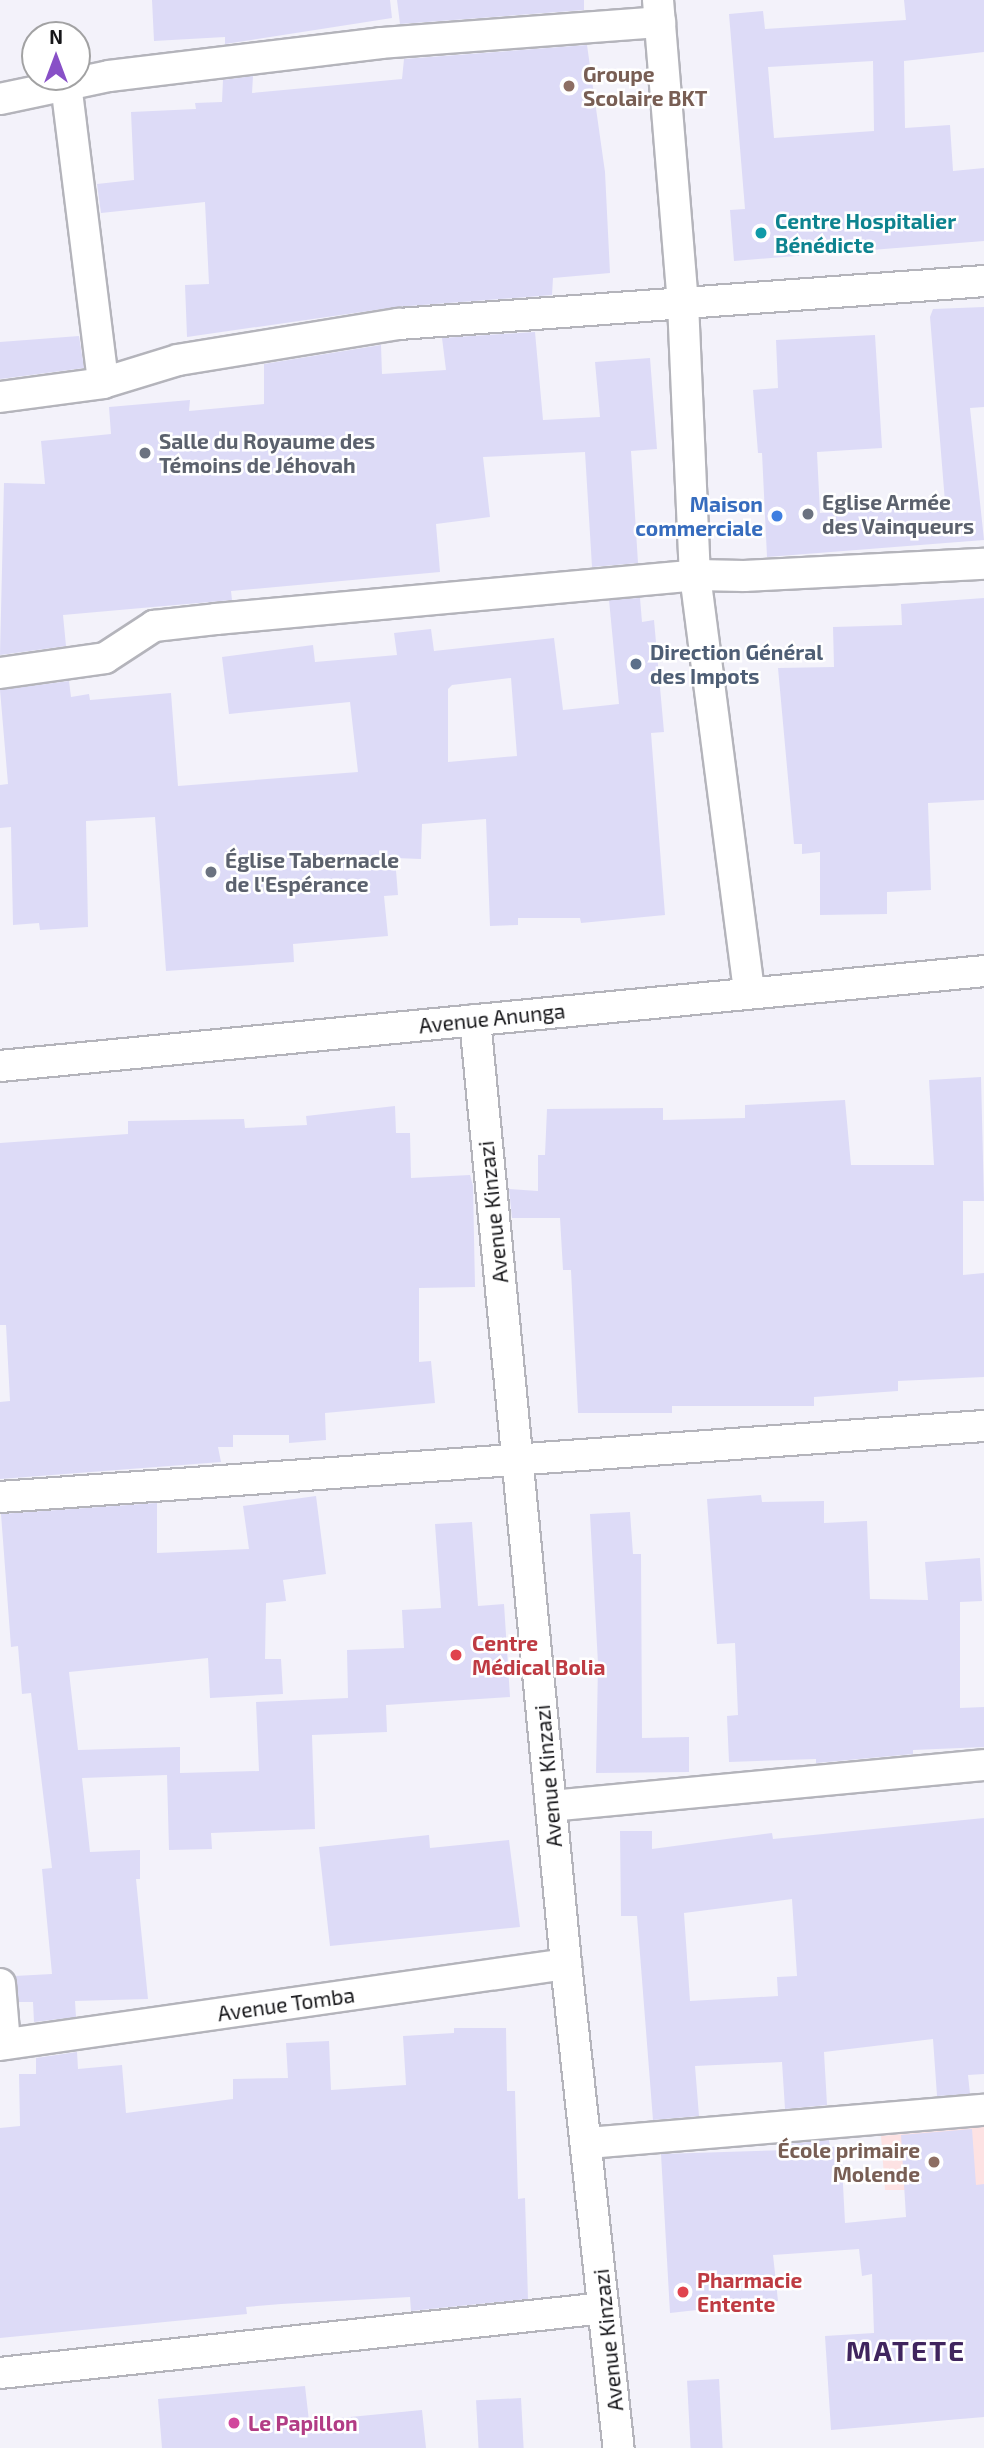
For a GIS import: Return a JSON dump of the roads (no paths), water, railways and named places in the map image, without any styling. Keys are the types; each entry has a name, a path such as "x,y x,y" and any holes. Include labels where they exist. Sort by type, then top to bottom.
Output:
{"street":[{"path":"91,81 660,6 683,303 695,575 749,991"},
{"path":"0,99 35,91"},
{"path":"67,91 103,383"},
{"path":"0,397 103,383 178,360 399,324 984,281"},
{"path":"0,673 105,658 154,626 695,575 744,576 984,564"},
{"name":"Avenue Anunga","path":"0,1066 749,991 984,971"},
{"name":"Avenue Kinzazi","path":"475,1020 520,1457 566,1964 588,2143 619,2448"},
{"path":"0,1497 520,1457 984,1426"},
{"path":"551,1806 984,1765"},
{"name":"Avenue Tomba","path":"0,1984 3,2044 566,1964"},
{"path":"588,2143 984,2110"},
{"path":"0,2373 604,2308"}],"place":[{"name":"Groupe Scolaire BKT","path":"569,86"},
{"name":"Centre Hospitalier Bénédicte","path":"761,233"},
{"name":"Salle du Royaume des Témoins de Jéhovah","path":"145,453"},
{"name":"Eglise Armée des Vainqueurs","path":"808,514"},
{"name":"Maison commerciale","path":"777,516"},
{"name":"Direction Général des Impots","path":"636,664"},
{"name":"Église Tabernacle de l'Espérance","path":"211,872"},
{"name":"Centre Médical Bolia","path":"456,1655"},
{"name":"École primaire Molende","path":"934,2162"},
{"name":"Pharmacie Entente","path":"683,2292"},
{"name":"Le Papillon","path":"234,2423"}],"district":[{"name":"MATETE","path":"906,2350"}]}
